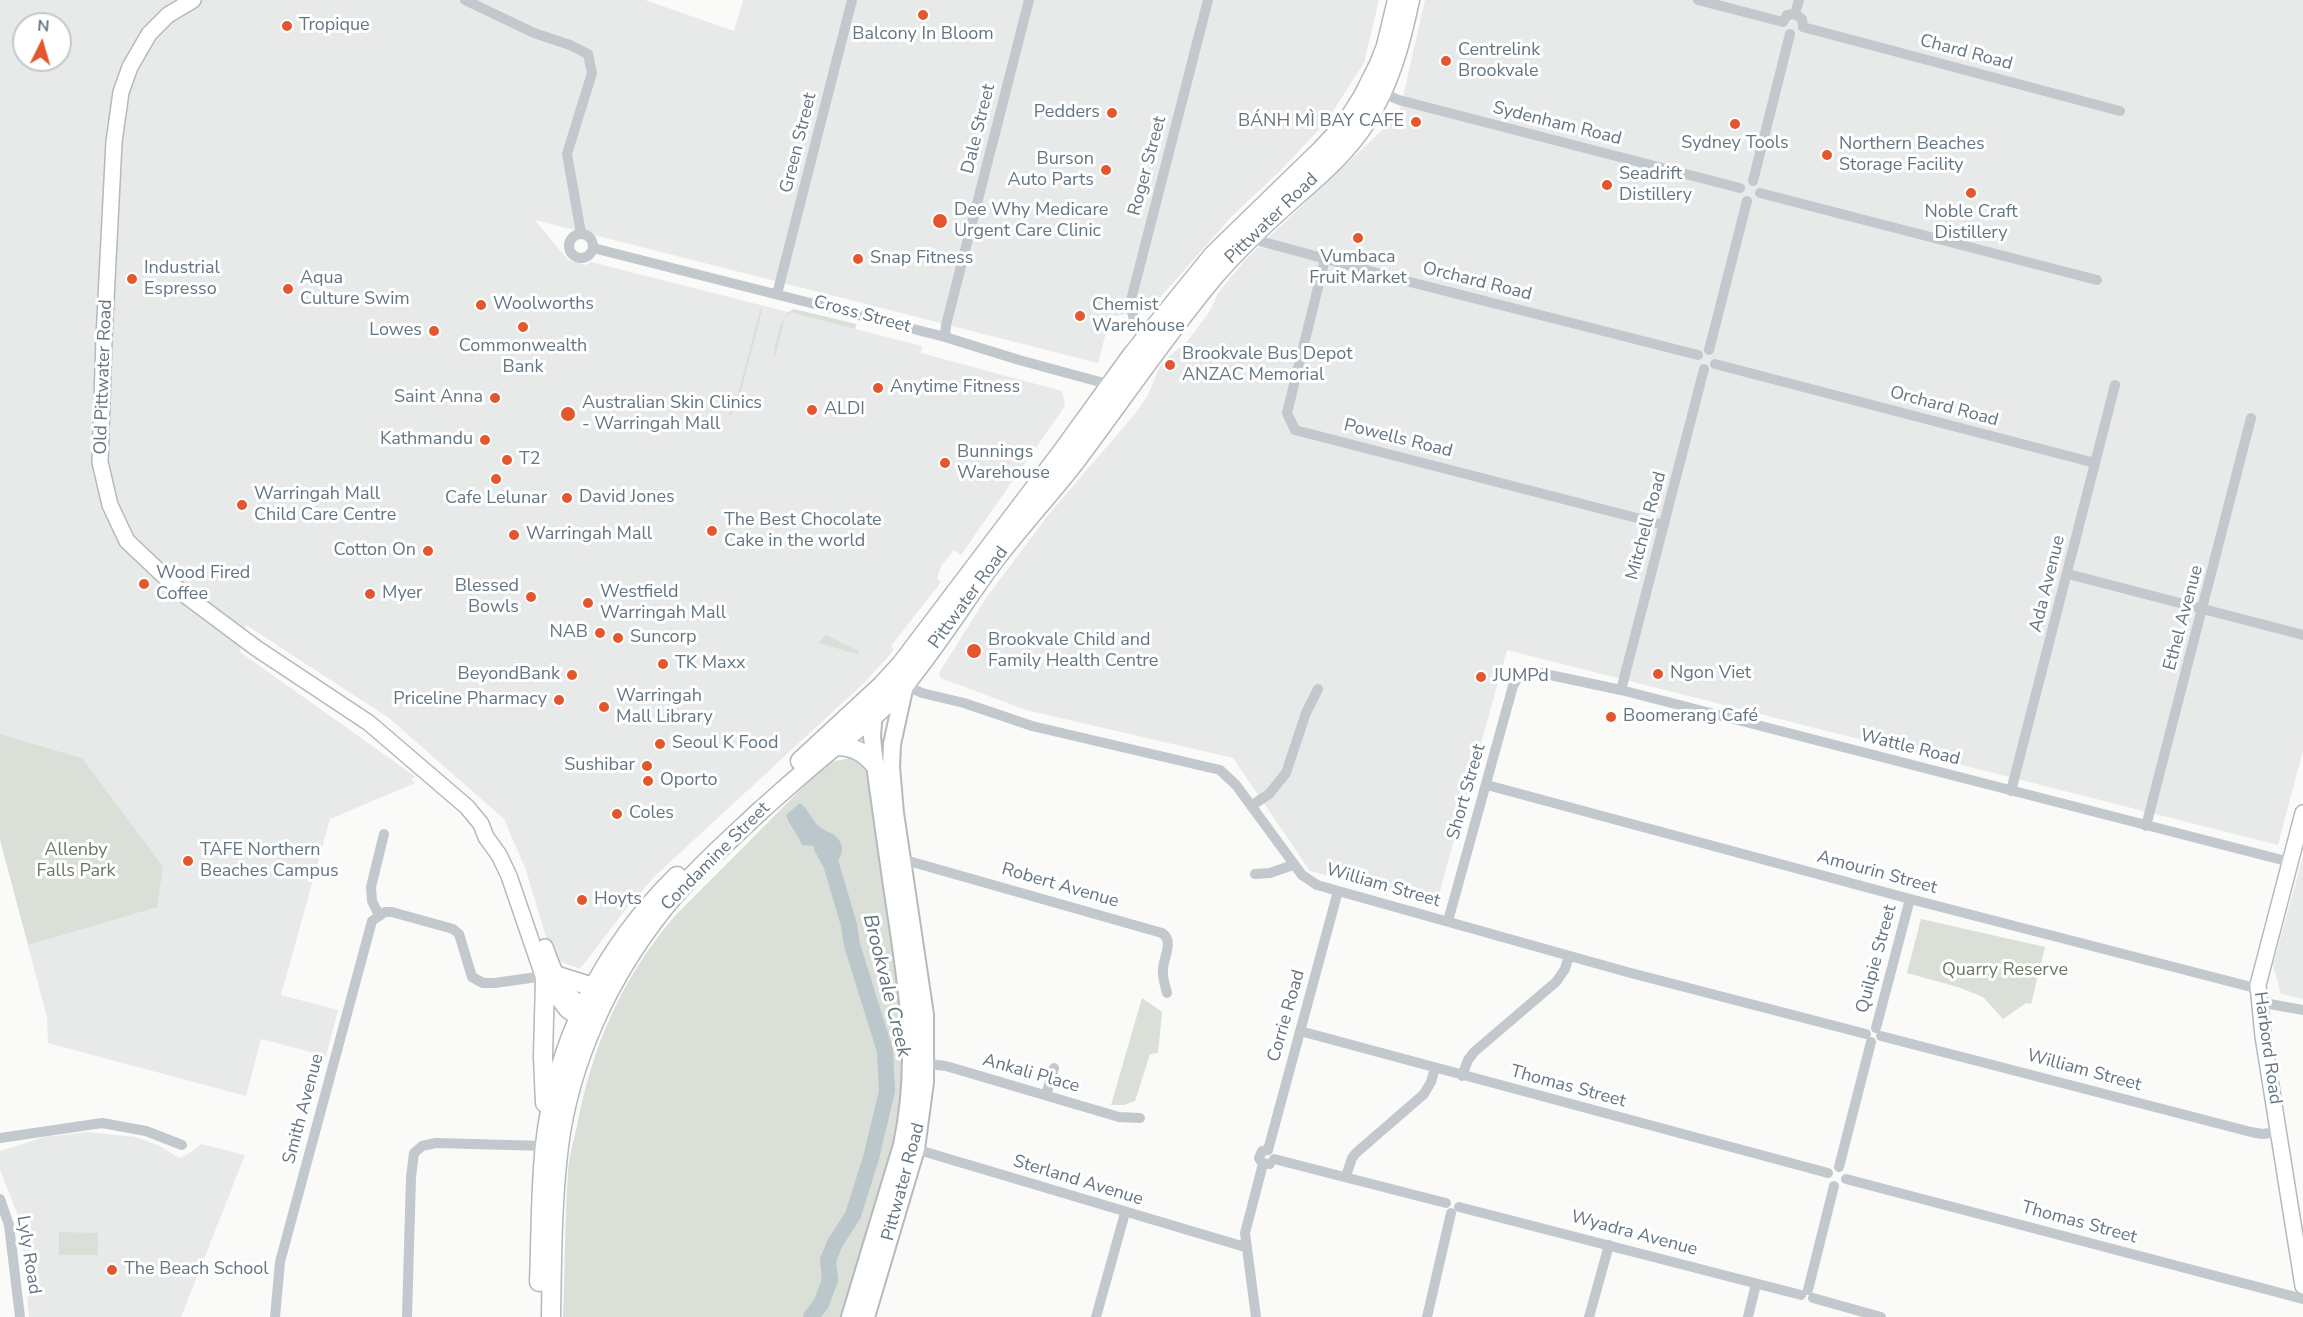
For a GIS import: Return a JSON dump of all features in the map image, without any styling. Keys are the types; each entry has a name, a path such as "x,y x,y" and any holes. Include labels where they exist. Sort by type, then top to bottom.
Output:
{"highway":[{"name":"Pittwater Road","path":"882,685 903,663 1120,388 1249,238 1347,147 1366,122 1397,0"},
{"name":"Pittwater Road","path":"905,685 992,564 1072,466 1120,388 1146,336 1213,255 1334,136 1375,89 1396,60 1410,0"},
{"name":"Condamine Street","path":"551,1317 560,1142 588,1016 592,987 618,944 663,890 882,685"},
{"name":"Condamine Street","path":"538,1317 545,1146 548,1123 557,1078 588,1016 672,898 763,809 836,746 872,719 905,685"},
{"path":"836,746 846,746 861,751 875,765"},
{"path":"548,1123 544,1095 548,978 592,987"}],"main road":[{"name":"Pittwater Road","path":"866,1317 909,1147 908,1116 919,1063 925,1015 875,765 872,719 875,701 882,685"},
{"name":"Pittwater Road","path":"895,857 891,767 896,721 905,685"},
{"name":"Pittwater Road","path":"850,1317 909,1147"}],"street":[{"name":"Old Pittwater Road","path":"194,0 168,15 149,33 124,78 120,99 113,164 100,462 110,505 127,541 181,592 256,648 376,728 467,807 481,824 493,831 514,865 548,978 557,998 588,1016"},
{"path":"465,0 588,54 592,73 567,154 580,233"},
{"name":"Green Street","path":"777,294 852,0"},
{"name":"Dale Street","path":"945,337 946,325 1029,0"},
{"name":"Roger Street","path":"1146,336 1136,328 1130,304 1208,0"},
{"path":"1698,0 1783,22"},
{"path":"1796,14 1799,0"},
{"path":"1796,14 1802,20 1803,27 1798,33 1790,34 1784,29 1783,22 1787,15 1796,14"},
{"name":"Chard Road","path":"1803,27 2120,111"},
{"path":"1753,181 1790,34"},
{"name":"Sydenham Road","path":"1375,89 1399,100 1740,188"},
{"path":"1753,181 1759,186 1760,193 1755,200 1747,201 1741,196 1740,188 1745,182 1753,181"},
{"path":"1760,193 2097,280"},
{"path":"1709,350 1747,201"},
{"path":"580,233 590,238 593,248 583,258 571,254 568,246 570,240 580,233"},
{"name":"Orchard Road","path":"1249,238 1698,355"},
{"name":"Cross Street","path":"593,248 945,337 1120,388"},
{"name":"Powells Road","path":"1325,259 1287,413 1295,430 1664,525"},
{"path":"1709,350 1716,356 1715,364 1711,369 1704,369 1698,364 1698,355 1709,350"},
{"name":"Orchard Road","path":"1715,364 2095,463"},
{"name":"Mitchell Road","path":"1621,690 1704,369"},
{"name":"Ada Avenue","path":"2011,790 2115,385"},
{"name":"Ethel Avenue","path":"2146,826 2252,418"},
{"path":"2068,574 2303,635"},
{"name":"Wattle Road","path":"1521,674 1537,671 1621,690 2290,862"},
{"name":"Short Street","path":"1448,921 1513,686 1521,674"},
{"name":"William Street","path":"905,685 922,693 1032,726 1212,767 1226,774 1293,865 1312,883 1569,956 1874,1035 2251,1132 2262,1134 2279,1132"},
{"path":"1251,806 1269,794 1286,773 1306,712 1318,689"},
{"name":"Amourin Street","path":"1487,784 2303,1010"},
{"name":"Harbord Road","path":"2303,813 2260,973 2259,996 2279,1132 2297,1219 2303,1286"},
{"path":"384,834 370,887 372,901 379,915 392,912 453,929 459,934 472,977 483,983 548,978"},
{"name":"Robert Avenue","path":"895,857 1162,933 1167,936 1168,942 1163,972 1167,993"},
{"path":"1255,874 1270,873 1293,865"},
{"name":"Corrie Road","path":"1256,1317 1245,1247 1245,1229 1269,1158 1338,891"},
{"name":"Quilpie Street","path":"1839,1167 1910,900"},
{"name":"Smith Avenue","path":"275,1317 280,1262 369,931 372,921 379,915"},
{"path":"1462,1076 1474,1052 1556,982 1565,969 1569,956"},
{"name":"Thomas Street","path":"1300,1031 1828,1173"},
{"name":"Ankali Place","path":"919,1063 946,1066 1119,1117 1140,1118"},
{"path":"1046,1095 1054,1068"},
{"path":"1346,1176 1356,1153 1424,1094 1435,1068"},
{"path":"0,1138 102,1123 146,1131 182,1145"},
{"path":"407,1317 411,1177 414,1153 422,1146 436,1143 545,1146"},
{"name":"Sterland Avenue","path":"909,1147 1245,1247"},
{"name":"Wyadra Avenue","path":"1269,1158 1346,1176 1452,1208 1609,1245 1756,1284 1807,1294 1881,1317"},
{"path":"1839,1167 1845,1173 1846,1179 1843,1184 1834,1186 1828,1179 1828,1173 1833,1168 1839,1167"},
{"name":"Thomas Street","path":"1846,1179 2303,1299"},
{"path":"1807,1294 1834,1186"},
{"name":"Lyly Road","path":"0,1199 9,1225 20,1317"},
{"path":"1427,1317 1452,1208"},
{"path":"1096,1317 1125,1213"},
{"path":"1589,1317 1609,1245"},
{"path":"1748,1317 1756,1284"}],"shaded area":[{"path":"0,0 645,0 734,31 743,0 1379,0 1364,63 1326,122 1281,170 1232,216 1149,310 1110,317 1098,363 535,220 568,260 586,265 591,262 922,346 921,353 1062,391 1065,406 961,555 954,550 941,566 937,579 941,582 891,646 894,649 888,657 865,682 656,875 626,909 580,969 559,961 548,944 526,870 504,819 389,718 246,625 240,652 416,777 411,779 415,783 330,819 281,995 338,1010 326,1056 261,1039 246,1096 48,1043 47,1018 28,945 34,943 82,758 0,734"},
{"path":"1425,0 2303,0 2303,750 2278,845 1507,650 1436,905 1310,871 1233,758 1026,710 941,678 939,673 986,598 1049,514 1135,414 1148,395 1159,368 1169,356 1186,343 1210,311 1218,293 1246,259 1399,114"},
{"path":"800,803 818,825 834,835 841,844 842,853 829,869 816,846 802,845 786,815"},
{"path":"2303,856 2303,999 2281,994 2273,965"},
{"name":"The Beach School","path":"88,1132 135,1137 160,1146 179,1158 201,1144 245,1155 181,1317 29,1317 21,1223 0,1170 0,1151 45,1137"}],"green space":[{"path":"761,307 739,399 731,415 728,415 737,398"},
{"path":"794,309 856,324 855,329 792,313 785,317"},
{"path":"785,318 775,358 777,339"},
{"path":"826,635 859,651 857,654 818,643"},
{"name":"Allenby Falls Park","path":"0,734 82,758 163,867 157,907 28,945 0,840"},
{"path":"849,758 862,763 868,774 906,1018 899,1140 844,1317 563,1317 569,1160 591,1068 624,989 639,964 674,917 827,763"},
{"name":"Quarry Reserve","path":"1921,919 2045,947 2031,1004 2026,1003 2003,1019 1983,997 1958,987 1907,973"},
{"path":"1142,998 1162,1012 1158,1053 1150,1054 1135,1101 1124,1105 1111,1105"},
{"path":"59,1232 98,1233 98,1255 59,1255"}],"waterway":[{"name":"Brookvale Creek","path":"811,1317 821,1304 830,1280 828,1260 835,1243 853,1215 871,1158 887,1091 885,1051 852,945 849,925 831,864 822,848"}],"place":[{"name":"Balcony In Bloom","path":"923,15"},
{"name":"Tropique","path":"287,26"},
{"name":"Centrelink Brookvale","path":"1446,61"},
{"name":"Pedders","path":"1112,113"},
{"name":"BÁNH MÌ BAY CAFE","path":"1416,122"},
{"name":"Sydney Tools","path":"1735,124"},
{"name":"Northern Beaches Storage Facility","path":"1827,155"},
{"name":"Burson Auto Parts","path":"1106,170"},
{"name":"Seadrift Distillery","path":"1607,185"},
{"name":"Noble Craft Distillery","path":"1971,193"},
{"name":"Dee Why Medicare Urgent Care Clinic","path":"940,221"},
{"name":"Vumbaca Fruit Market","path":"1358,238"},
{"name":"Snap Fitness","path":"858,259"},
{"name":"Industrial Espresso","path":"132,279"},
{"name":"Aqua Culture Swim","path":"288,289"},
{"name":"Woolworths","path":"481,305"},
{"name":"Chemist Warehouse","path":"1080,316"},
{"name":"Commonwealth Bank","path":"523,327"},
{"name":"Lowes","path":"434,331"},
{"name":"Brookvale Bus Depot ANZAC Memorial","path":"1170,365"},
{"name":"Anytime Fitness","path":"878,388"},
{"name":"Saint Anna","path":"495,398"},
{"name":"ALDI","path":"812,410"},
{"name":"Australian Skin Clinics - Warringah Mall","path":"568,414"},
{"name":"Kathmandu","path":"485,440"},
{"name":"T2","path":"507,460"},
{"name":"Bunnings Warehouse","path":"945,463"},
{"name":"Cafe Lelunar","path":"496,479"},
{"name":"David Jones","path":"567,498"},
{"name":"Warringah Mall Child Care Centre","path":"242,505"},
{"name":"The Best Chocolate Cake in the world","path":"712,531"},
{"name":"Warringah Mall","path":"514,535"},
{"name":"Cotton On","path":"428,551"},
{"name":"Wood Fired Coffee","path":"144,584"},
{"name":"Myer","path":"370,594"},
{"name":"Blessed Bowls","path":"531,597"},
{"name":"Westfield Warringah Mall","path":"588,603"},
{"name":"NAB","path":"600,633"},
{"name":"Suncorp","path":"618,638"},
{"name":"Brookvale Child and Family Health Centre","path":"974,651"},
{"name":"TK Maxx","path":"663,664"},
{"name":"Ngon Viet","path":"1658,674"},
{"name":"BeyondBank","path":"572,675"},
{"name":"JUMPd","path":"1481,677"},
{"name":"Priceline Pharmacy","path":"559,700"},
{"name":"Warringah Mall Library","path":"604,707"},
{"name":"Boomerang Café","path":"1611,717"},
{"name":"Seoul K Food","path":"660,744"},
{"name":"Sushibar","path":"647,766"},
{"name":"Oporto","path":"648,781"},
{"name":"Coles","path":"617,814"},
{"name":"TAFE Northern Beaches Campus","path":"188,861"},
{"name":"Hoyts","path":"582,900"},
{"name":"The Beach School","path":"112,1270"}]}
